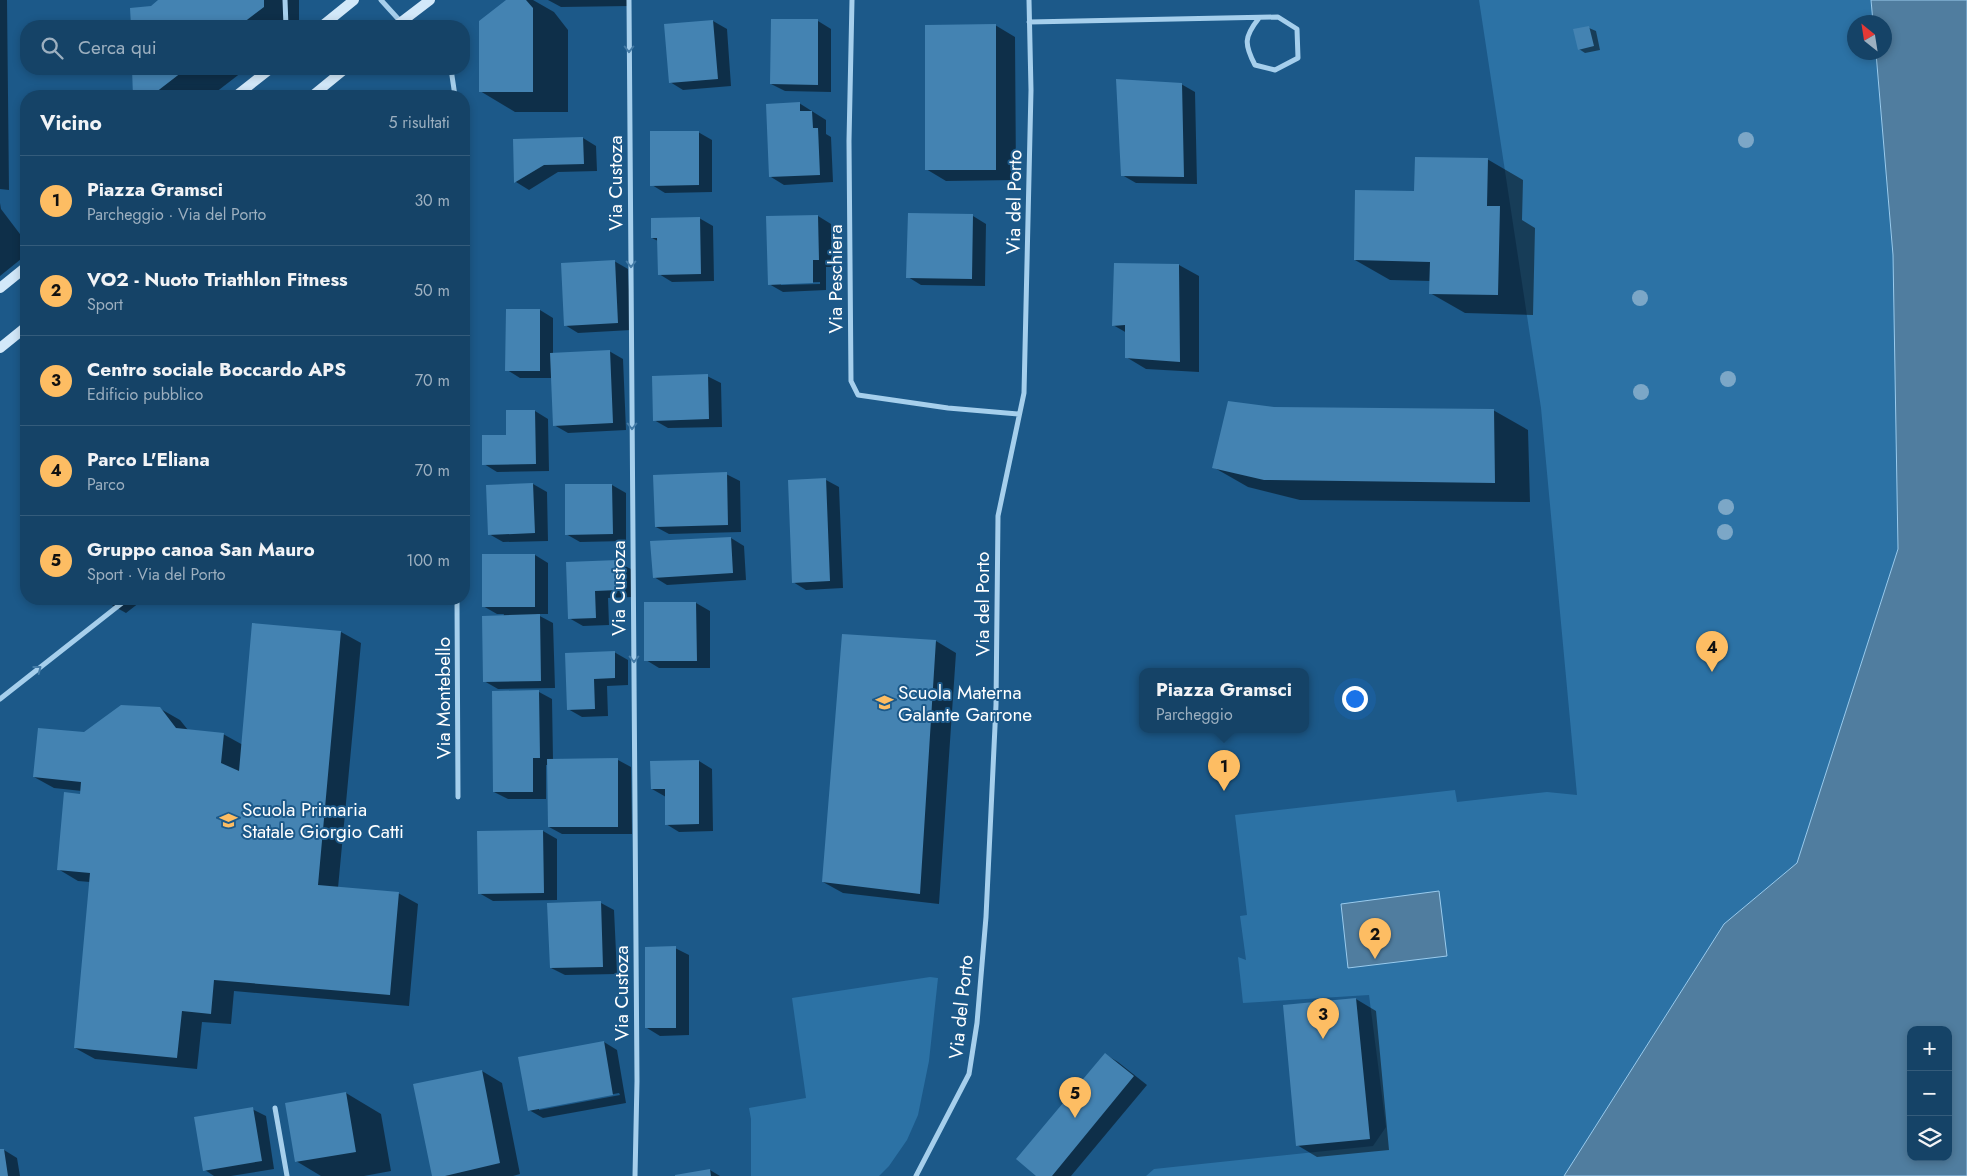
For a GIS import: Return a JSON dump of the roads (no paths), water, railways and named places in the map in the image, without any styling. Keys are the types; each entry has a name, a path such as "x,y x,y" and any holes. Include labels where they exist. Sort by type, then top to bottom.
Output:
{"main road":[{"path":"329,20 354,0"},
{"path":"404,20 430,0"},
{"path":"244,90 262,75"},
{"path":"319,90 338,75"},
{"path":"0,288 20,272"},
{"path":"0,348 20,332"}],"street":[{"path":"285,0 286,20"},
{"path":"381,0 396,20"},
{"name":"Via Custoza","path":"629,0 637,1081 635,1176"},
{"name":"Via Peschiera","path":"852,0 849,141 851,381 858,395 948,408 1019,414"},
{"name":"Via del Porto","path":"916,1176 969,1074 977,1023 986,917 996,705 998,516 1024,393 1031,90 1029,0"},
{"path":"1029,22 1278,17 1297,29 1298,58 1275,70 1255,65 1246,48 1248,31 1259,18"},
{"path":"452,75 455,90"},
{"path":"0,700 119,605"},
{"name":"Via Montebello","path":"457,605 458,797"},
{"path":"275,1108 287,1176"}],"place":[{"name":"Parco L'Eliana","path":"1712,672"},
{"name":"Scuola Materna Galante Garrone","path":"884,703"},
{"name":"Piazza Gramsci","path":"1224,791"},
{"name":"Scuola Primaria Statale Giorgio Catti","path":"228,820"},
{"name":"VO2 - Nuoto Triathlon Fitness","path":"1375,959"},
{"name":"Centro sociale Boccardo APS","path":"1323,1039"},
{"name":"Gruppo canoa San Mauro","path":"1075,1118"}]}
